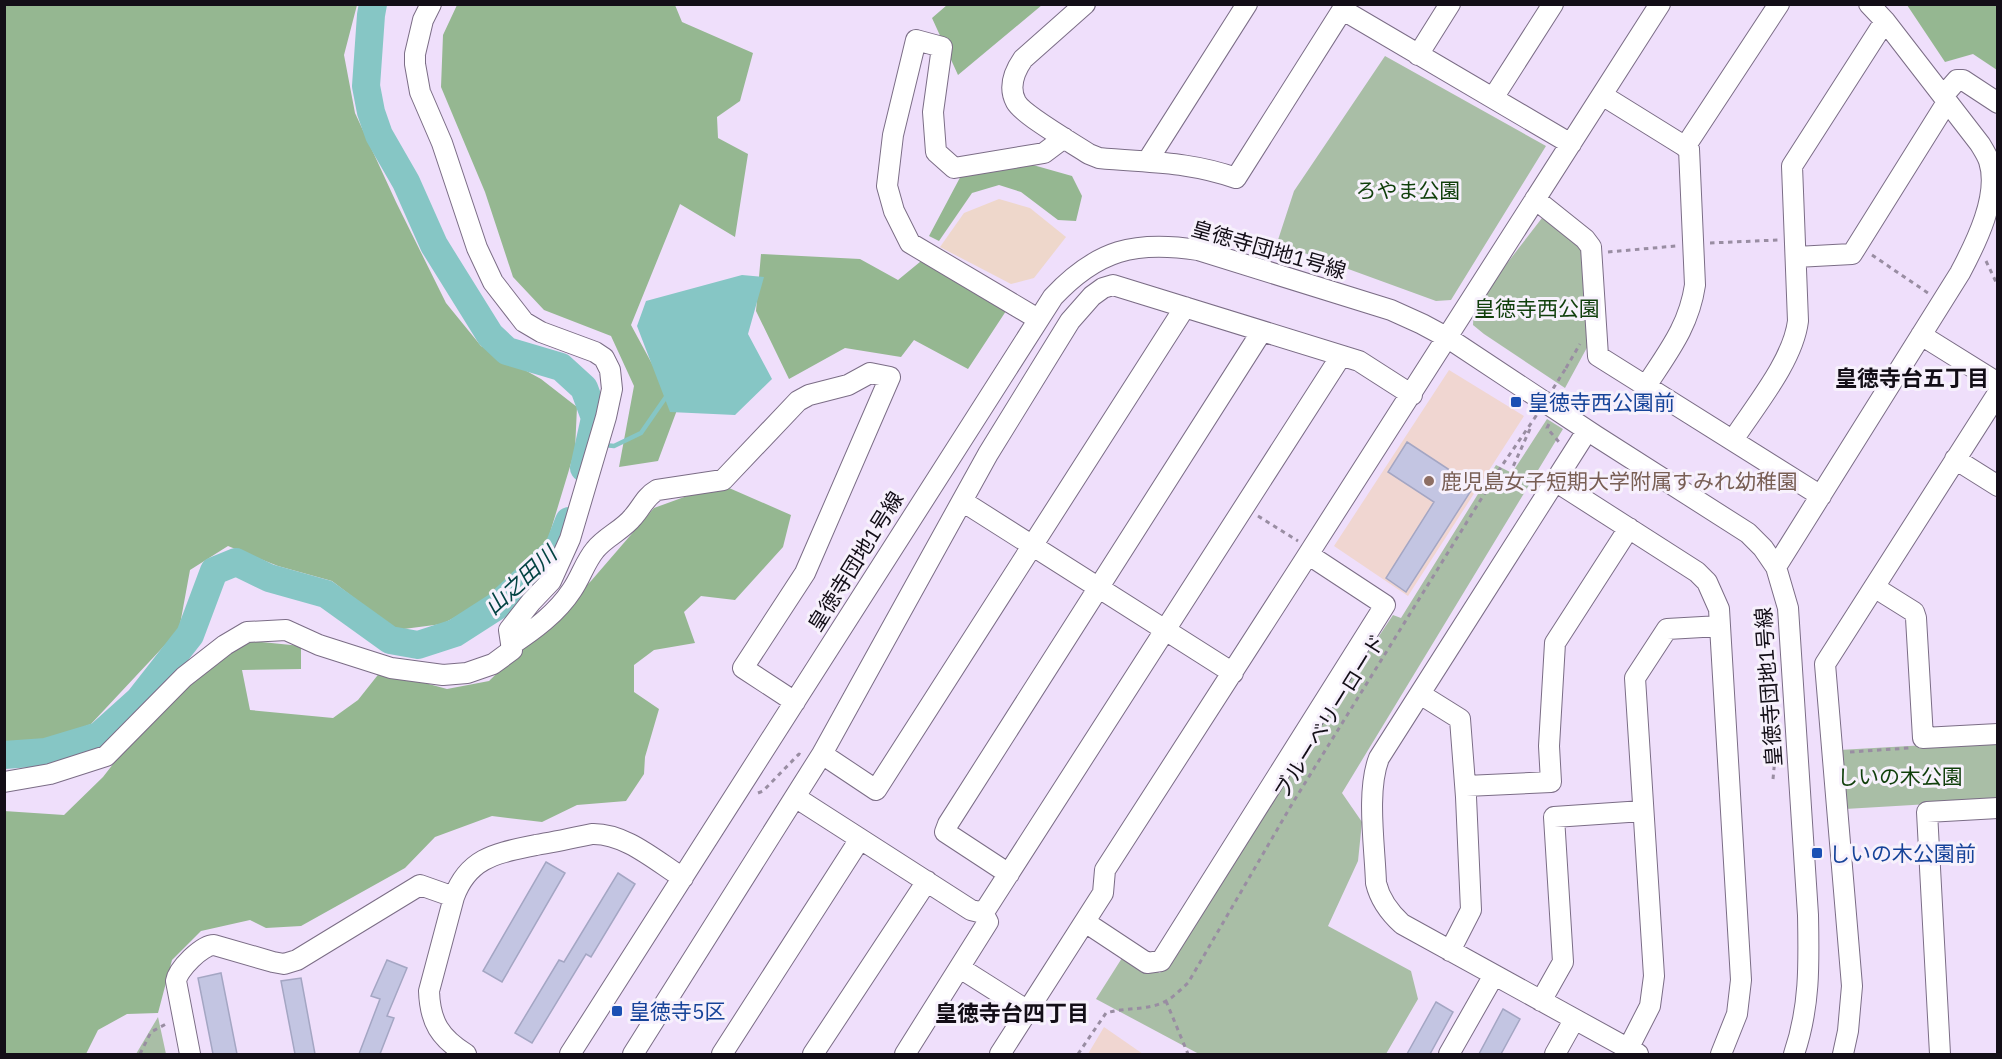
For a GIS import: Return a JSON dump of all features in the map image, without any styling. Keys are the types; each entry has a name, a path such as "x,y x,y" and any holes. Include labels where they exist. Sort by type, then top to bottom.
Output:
{"street":[{"path":"4,782 50,774 106,756 184,677 225,645 247,632 286,630 319,645 391,668 443,675 467,673 493,664 512,650 509,630 551,581 570,539 606,417 612,389 610,370 604,358 595,352 541,332 524,322 493,282 477,249 442,143 420,92 415,54 423,20 431,4"},
{"path":"1085,4 1023,59 1012,78 1012,88 1016,102 1025,112 1089,154 1100,158 1148,160 1210,169 1236,178 1345,7 1418,55 1571,144"},
{"path":"1148,160 1247,4"},
{"path":"1418,55 1449,4"},
{"path":"1493,98 1552,4"},
{"path":"1000,1054 1103,893 1105,870 1412,395 1660,4"},
{"path":"1685,147 1779,4"},
{"path":"1776,567 1971,252 1989,201 1992,180 1989,161 1980,144 1885,21 1869,4"},
{"path":"1733,440 1786,358 1796,336 1798,321 1792,166 1885,21"},
{"path":"1038,319 910,243 894,211 887,186 893,135 916,40 942,47 933,112 936,152 954,168 1044,153 1064,138"},
{"path":"1795,248 1852,254 1957,80 1963,80 1998,103"},
{"path":"1602,95 1689,149 1695,285 1692,306 1685,325 1647,386"},
{"path":"1535,199 1591,246 1598,356 1821,496"},
{"name":"皇徳寺団地1号線","path":"570,1054 1053,297 1071,278 1105,256 1126,250 1172,246 1198,250 1391,310 1422,324 1448,338 1748,533 1763,548 1776,567 1784,591 1790,627 1808,915 1807,1006 1802,1032 1794,1054"},
{"path":"633,1054 795,797 814,756 988,454 1070,321 1092,296 1103,288 1113,285 1185,307 1359,361 1412,395"},
{"path":"814,756 876,790 1185,307"},
{"path":"1009,873 945,832 1262,331"},
{"path":"1921,335 1998,383"},
{"path":"795,797 971,910 979,912 986,909 1341,356"},
{"path":"511,645 534,630 554,612 573,590 596,548 632,519 649,494 657,490 723,480 798,401 809,395 848,385 870,373 890,377 806,573 743,668 795,702"},
{"path":"1844,1054 1852,986 1825,664 1998,393"},
{"path":"1587,430 1379,758 1375,768 1372,802 1376,883 1379,896 1394,916 1402,924 1633,1052 1650,1006 1654,976 1635,678 1667,629 1720,626"},
{"path":"1955,459 1998,486"},
{"path":"1555,481 1697,572 1707,582 1719,609 1741,980 1737,1014 1720,1054"},
{"path":"962,501 1233,673"},
{"path":"1466,786 1551,782 1549,746 1555,643 1629,528"},
{"path":"1085,921 1147,963 1161,961 1385,605 1310,552"},
{"path":"1874,587 1914,612 1916,618 1923,738 1998,734"},
{"path":"1420,694 1460,719 1466,786 1471,910 1450,951"},
{"path":"1940,1054 1927,812 1998,808"},
{"path":"1541,1001 1563,962 1554,817 1643,811"},
{"path":"466,1054 452,1046 441,1034 433,1020 429,991 458,885 469,871 495,854 592,834 614,836 683,878"},
{"path":"722,1054 860,839"},
{"path":"813,1054 927,881"},
{"path":"190,1054 176,981 177,974 208,945 284,964 297,960 420,885 454,897"},
{"path":"905,1054 988,922 982,910"},
{"path":"960,968 1028,1011"},
{"path":"1449,1054 1494,975"},
{"path":"1555,1054 1574,1020"}],"path":[{"path":"1591,254 1693,244 1795,248"},
{"path":"1857,245 1935,298"},
{"path":"1985,259 1998,286"},
{"name":"ブルーベリーロード","path":"1078,1054 1106,1013 1119,1009 1144,1008 1166,1001 1188,983 1292,804 1576,351"},
{"path":"1534,419 1512,469 1518,476 1535,485"},
{"path":"1550,423 1547,428 1560,445"},
{"path":"1244,507 1310,552"},
{"path":"1773,779 1776,747"},
{"path":"757,793 763,791 799,754 814,756"},
{"path":"1166,1001 1188,1054"},
{"path":"140,1054 151,1032 165,1023 169,1034"}],"shaded area":[{"path":"5,4 357,5 344,55 355,113 446,303 481,346 541,379 577,407 575,450 546,546 490,599 442,624 396,630 332,581 278,566 228,546 190,570 179,630 91,724 44,742 5,741"},
{"path":"457,5 675,5 682,22 753,53 740,101 717,117 718,138 748,154 735,237 680,204 631,325 677,410 658,461 619,467 634,386 611,336 544,310 513,277 485,192 441,87 443,35"},
{"path":"947,5 1042,5 958,75 932,18"},
{"path":"1907,5 1997,5 1997,70 1973,54 1945,62"},
{"path":"996,164 1033,165 1072,176 1082,196 1076,221 1058,220 1021,192 999,185 972,193 939,241 929,236 964,170"},
{"path":"999,199 1030,208 1066,237 1034,278 1011,284 940,247 964,213"},
{"path":"761,254 860,259 898,280 926,257 1006,311 968,369 914,340 901,357 845,348 789,379 756,311"},
{"path":"742,275 764,277 748,334 772,379 735,415 670,412 637,326 646,301"},
{"name":"鹿児島女子短期大学附属すみれ幼稚園","path":"1449,370 1524,416 1408,596 1334,546"},
{"path":"720,484 791,515 783,547 735,600 701,596 684,612 695,643 654,650 634,665 634,692 659,709 645,757 644,774 626,801 577,805 542,822 492,816 435,837 405,868 301,926 266,928 250,920 201,931 172,960 158,1013 127,1014 98,1030 86,1054 5,1054 4,811 64,815 103,777 156,709 243,640 301,646 301,669 242,670 250,710 333,718 358,700 381,671 447,689 489,681 591,581 654,508"},
{"path":"1104,1027 1143,1054 1088,1054"}],"green space":[{"name":"ろやま公園","path":"1385,56 1546,146 1451,300 1436,301 1277,243 1294,191"},
{"name":"皇徳寺西公園","path":"1542,218 1578,246 1583,253 1590,342 1565,388 1473,325 1474,306"},
{"path":"1547,419 1563,429 1342,793 1362,822 1358,861 1328,926 1411,971 1418,999 1386,1054 1199,1054 1096,999 1122,958 1160,973 1226,866 1393,615 1401,618 1496,465 1512,473"},
{"name":"しいの木公園","path":"1997,741 1997,800 1845,809 1839,750"},
{"path":"158,1017 166,1054 136,1054"}],"building":[{"path":"1407,442 1474,486 1406,592 1386,578 1434,502 1388,472"},
{"path":"546,862 565,873 502,982 483,971"},
{"path":"618,873 635,884 591,957 586,954 532,1043 515,1033 559,960 564,962"},
{"path":"387,960 407,968 387,1016 394,1018 380,1054 359,1054 380,999 371,996"},
{"path":"221,973 237,1054 213,1054 198,978"},
{"path":"301,978 315,1054 295,1054 281,981"},
{"path":"1436,1002 1453,1012 1430,1054 1407,1054"},
{"path":"1503,1009 1520,1019 1501,1054 1479,1054"}],"waterway":[{"name":"山之田川","path":"373,4 366,86 371,112 379,135 406,182 434,245 490,335 507,351 561,367 584,388 595,418 584,468"},
{"path":"604,445 614,446 641,433 668,394"},
{"name":"山之田川","path":"4,755 46,752 99,736 139,700 190,635 214,571 236,562 269,578 326,594 390,640 418,645 455,633 497,606 558,549 569,521"}],"place":[{"name":"皇徳寺西公園前","path":"1516,402"},
{"name":"鹿児島女子短期大学附属すみれ幼稚園","path":"1429,481"},
{"name":"しいの木公園前","path":"1817,853"},
{"name":"皇徳寺5区","path":"617,1011"}],"district":[{"name":"皇徳寺台五丁目","path":"1912,377"},
{"name":"皇徳寺台四丁目","path":"1012,1012"}]}
